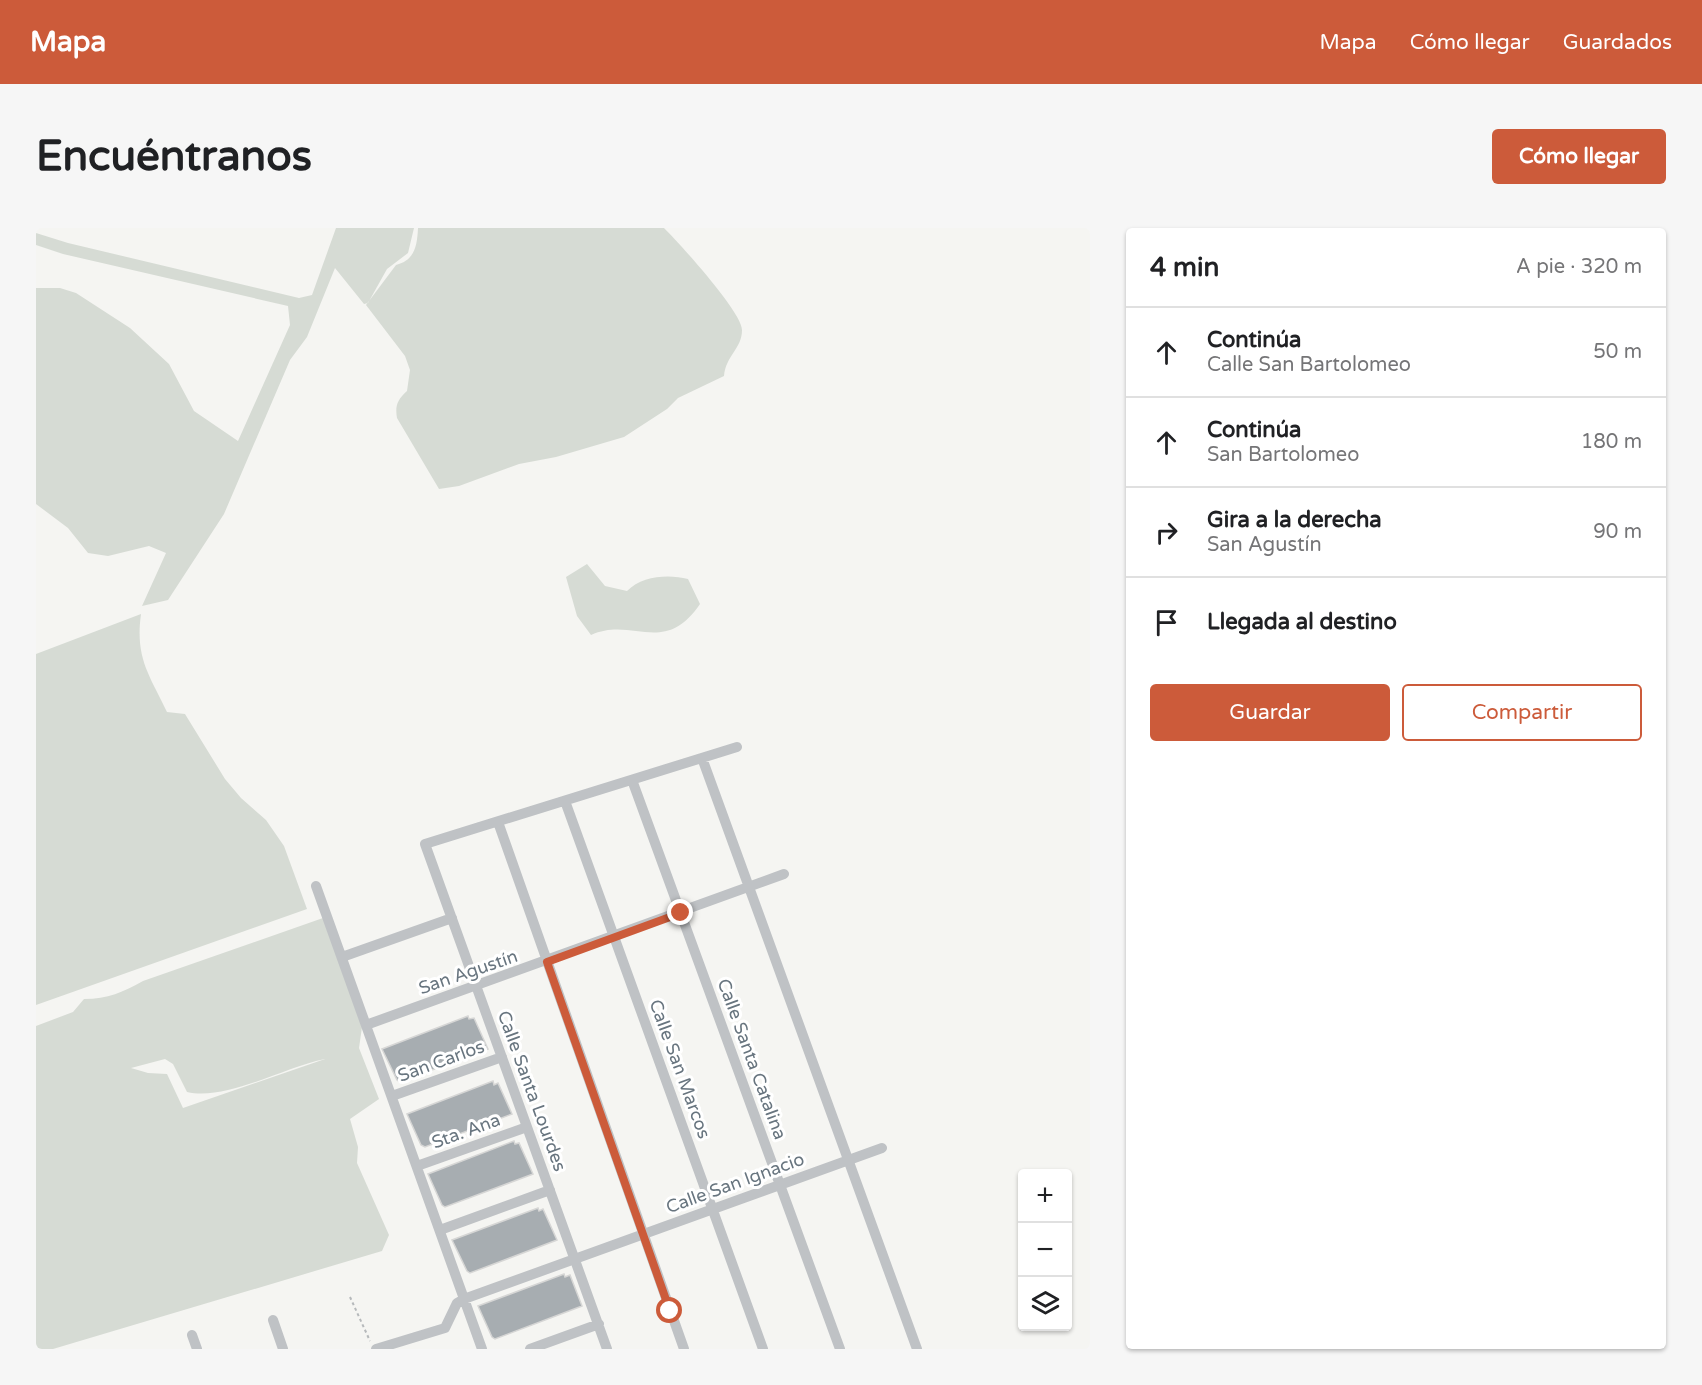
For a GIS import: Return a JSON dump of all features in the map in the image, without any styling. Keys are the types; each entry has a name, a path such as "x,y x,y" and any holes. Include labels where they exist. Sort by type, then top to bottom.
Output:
{"street":[{"path":"684,1349 498,822 737,747"},
{"path":"702,758 917,1349"},
{"name":"Calle Santa Catalina","path":"632,780 840,1349"},
{"name":"Calle San Marcos","path":"565,801 763,1349"},
{"name":"Calle Santa Lourdes","path":"498,822 425,844 608,1349"},
{"name":"San Agustín","path":"366,1025 547,962 784,874"},
{"path":"316,886 482,1349"},
{"path":"342,957 452,918"},
{"name":"San Carlos","path":"392,1096 502,1057"},
{"name":"Sta. Ana","path":"417,1166 527,1127"},
{"name":"Calle San Ignacio","path":"464,1299 882,1148"},
{"path":"440,1230 550,1190"},
{"path":"375,1349 446,1328 457,1304 464,1299"},
{"path":"273,1320 284,1349"},
{"path":"530,1349 598,1324"},
{"path":"192,1335 197,1349"}],"path":[{"path":"350,1297 375,1349"}],"shaded area":[{"path":"336,228 414,228 408,253 387,269 368,303 364,304 335,268 307,337 290,360 224,514 168,600 142,606 166,553 149,546 108,556 88,553 68,528 36,504 36,288 60,288 76,293 130,328 169,364 194,411 238,441 290,325 288,306 63,254 36,245 36,233 68,243 299,298 312,295"},
{"path":"418,228 664,228 722,294 739,321 742,330 741,337 725,369 724,376 678,398 667,409 624,437 556,457 519,464 459,486 439,489 397,418 397,403 407,391 410,370 405,356 366,305 396,265 411,256 416,246"},
{"path":"587,564 605,586 627,591 648,579 672,577 688,579 700,604 687,620 674,629 661,632 606,630 591,635 577,616 566,577"},
{"path":"141,614 142,654 149,676 167,712 185,714 225,779 241,798 266,820 284,846 307,909 36,1005 36,654"},
{"path":"323,918 362,1027 359,1048 379,1099 350,1119 358,1147 357,1163 389,1235 382,1251 53,1349 36,1349 36,1026 73,1012 84,999 115,994 143,981","holes":["165,1059 173,1064 187,1092 203,1093 237,1088 325,1059 183,1108 167,1074 148,1073 131,1068"]}],"building":[{"path":"468,1016 469,1019 474,1018 488,1049 400,1082 397,1080 382,1049"},
{"path":"493,1081 494,1085 498,1083 512,1114 425,1147 421,1145 407,1114"},
{"path":"514,1141 515,1144 519,1143 533,1174 445,1207 442,1205 428,1174"},
{"path":"538,1208 539,1211 543,1209 557,1240 470,1273 467,1271 452,1240"},
{"path":"564,1274 565,1277 570,1275 582,1306 495,1339 492,1337 478,1306"}],"route":[{"path":"670,1311 547,962 681,913"}]}
